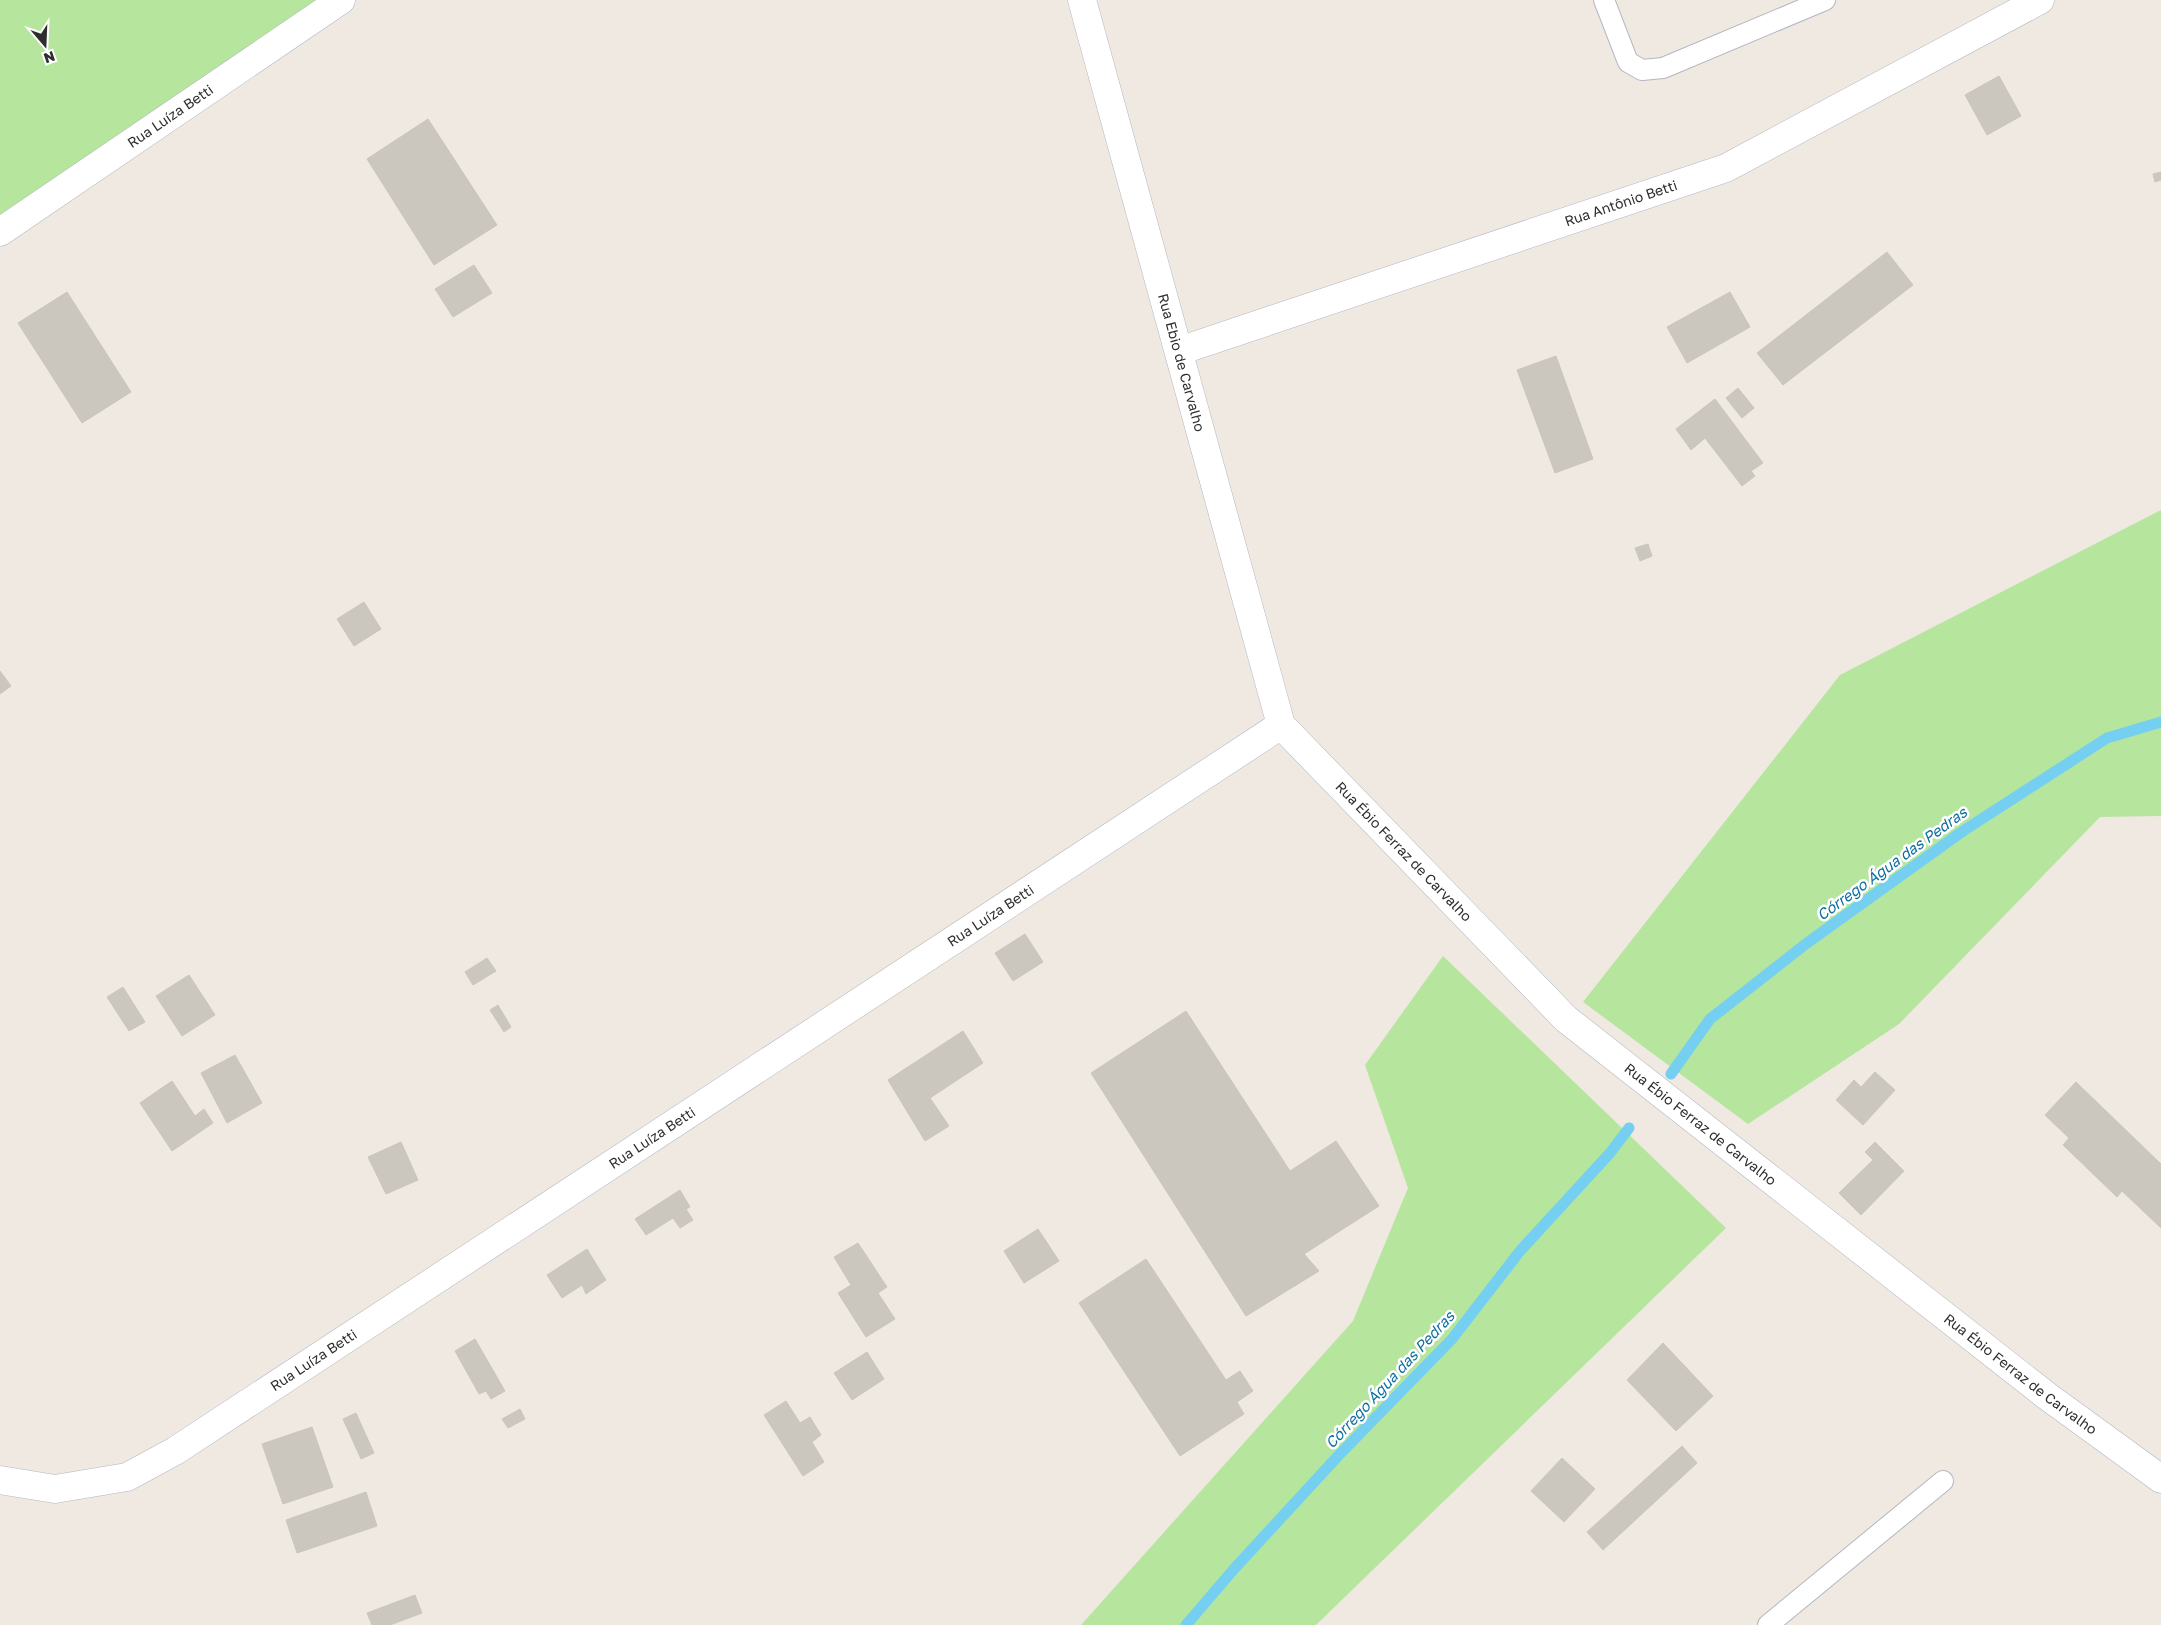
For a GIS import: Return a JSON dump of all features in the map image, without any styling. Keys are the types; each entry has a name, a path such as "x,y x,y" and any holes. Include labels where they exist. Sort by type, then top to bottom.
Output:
{"street":[{"name":"Rua Luíza Betti","path":"0,232 341,0"},
{"name":"Rua Ebio de Carvalho","path":"1082,0 1281,725"},
{"name":"Rua Antônio Betti","path":"1179,351 1726,168 2040,0"},
{"name":"Rua Luíza Betti","path":"0,1480 55,1489 127,1477 175,1451 1281,725"},
{"name":"Rua Ébio Ferraz de Carvalho","path":"1281,725 1566,1019 2039,1390 2161,1479"}],"lane":[{"path":"1604,0 1628,62 1642,70 1663,68 1825,0"},
{"path":"1768,1625 1943,1481"}],"green space":[{"path":"0,0 333,0 0,226"},
{"path":"2161,510 2161,816 2100,817 1899,1024 1748,1124 1583,1002 1840,675"},
{"path":"1443,956 1726,1228 1316,1625 1081,1625 1353,1321 1408,1188 1365,1065"}],"building":[{"path":"1999,76 2021,116 1987,135 1965,95"},
{"path":"428,119 497,225 434,265 367,159"},
{"path":"2161,172 2161,180 2155,182 2153,174"},
{"path":"1887,252 1913,285 1783,385 1757,353"},
{"path":"474,265 492,293 453,317 435,289"},
{"path":"67,292 131,392 82,423 18,323"},
{"path":"1730,292 1750,327 1687,363 1667,327"},
{"path":"1556,356 1593,459 1555,473 1517,370"},
{"path":"1738,388 1754,408 1742,418 1726,398"},
{"path":"1715,399 1763,463 1751,471 1755,476 1742,486 1705,438 1691,450 1676,429"},
{"path":"1648,544 1652,556 1640,561 1635,548"},
{"path":"364,602 381,629 354,646 337,619"},
{"path":"0,671 11,686 0,694"},
{"path":"1025,934 1043,962 1013,981 995,953"},
{"path":"487,958 496,971 473,985 465,972"},
{"path":"189,975 215,1015 182,1036 156,996"},
{"path":"123,987 145,1022 129,1031 107,997"},
{"path":"498,1005 511,1027 504,1032 490,1010"},
{"path":"1186,1011 1290,1171 1336,1141 1379,1206 1304,1254 1319,1271 1246,1316 1091,1073"},
{"path":"963,1031 983,1063 930,1098 949,1126 925,1141 888,1080"},
{"path":"235,1055 262,1103 227,1123 201,1073"},
{"path":"1875,1072 1895,1090 1863,1125 1836,1100 1854,1080 1861,1087"},
{"path":"172,1081 195,1116 204,1109 213,1123 172,1151 140,1103"},
{"path":"2076,1082 2161,1164 2161,1228 2122,1191 2117,1197 2063,1145 2069,1138 2045,1115"},
{"path":"401,1142 418,1180 386,1194 368,1157"},
{"path":"1875,1142 1904,1171 1861,1215 1839,1193 1873,1160 1865,1152"},
{"path":"680,1190 690,1207 686,1209 693,1220 680,1228 673,1218 646,1235 635,1219"},
{"path":"1038,1229 1059,1261 1024,1283 1004,1251"},
{"path":"858,1243 887,1287 878,1293 895,1319 866,1337 838,1293 851,1285 834,1257"},
{"path":"587,1249 606,1280 586,1294 582,1285 562,1298 547,1275"},
{"path":"1146,1259 1226,1380 1240,1371 1253,1391 1237,1402 1244,1414 1180,1456 1079,1303"},
{"path":"475,1339 505,1391 491,1399 486,1391 479,1394 455,1351"},
{"path":"1663,1343 1713,1396 1676,1431 1627,1380"},
{"path":"867,1352 884,1379 852,1400 834,1373"},
{"path":"786,1401 800,1423 810,1417 821,1435 812,1442 824,1462 803,1476 764,1415"},
{"path":"520,1409 525,1419 508,1428 502,1419"},
{"path":"356,1413 374,1453 361,1459 343,1419"},
{"path":"312,1427 333,1487 283,1504 262,1444"},
{"path":"1682,1446 1697,1463 1603,1550 1587,1532"},
{"path":"1562,1458 1595,1489 1564,1522 1531,1491"},
{"path":"366,1492 377,1526 297,1553 286,1520"},
{"path":"415,1595 422,1613 390,1625 372,1625 367,1613"}],"waterway":[{"name":"Córrego Água das Pedras","path":"1671,1074 1710,1019 1807,943 1963,831 2107,738 2161,722"},
{"name":"Córrego Água das Pedras","path":"1186,1625 1234,1569 1338,1456 1452,1339 1520,1251 1610,1153 1629,1128"}]}
